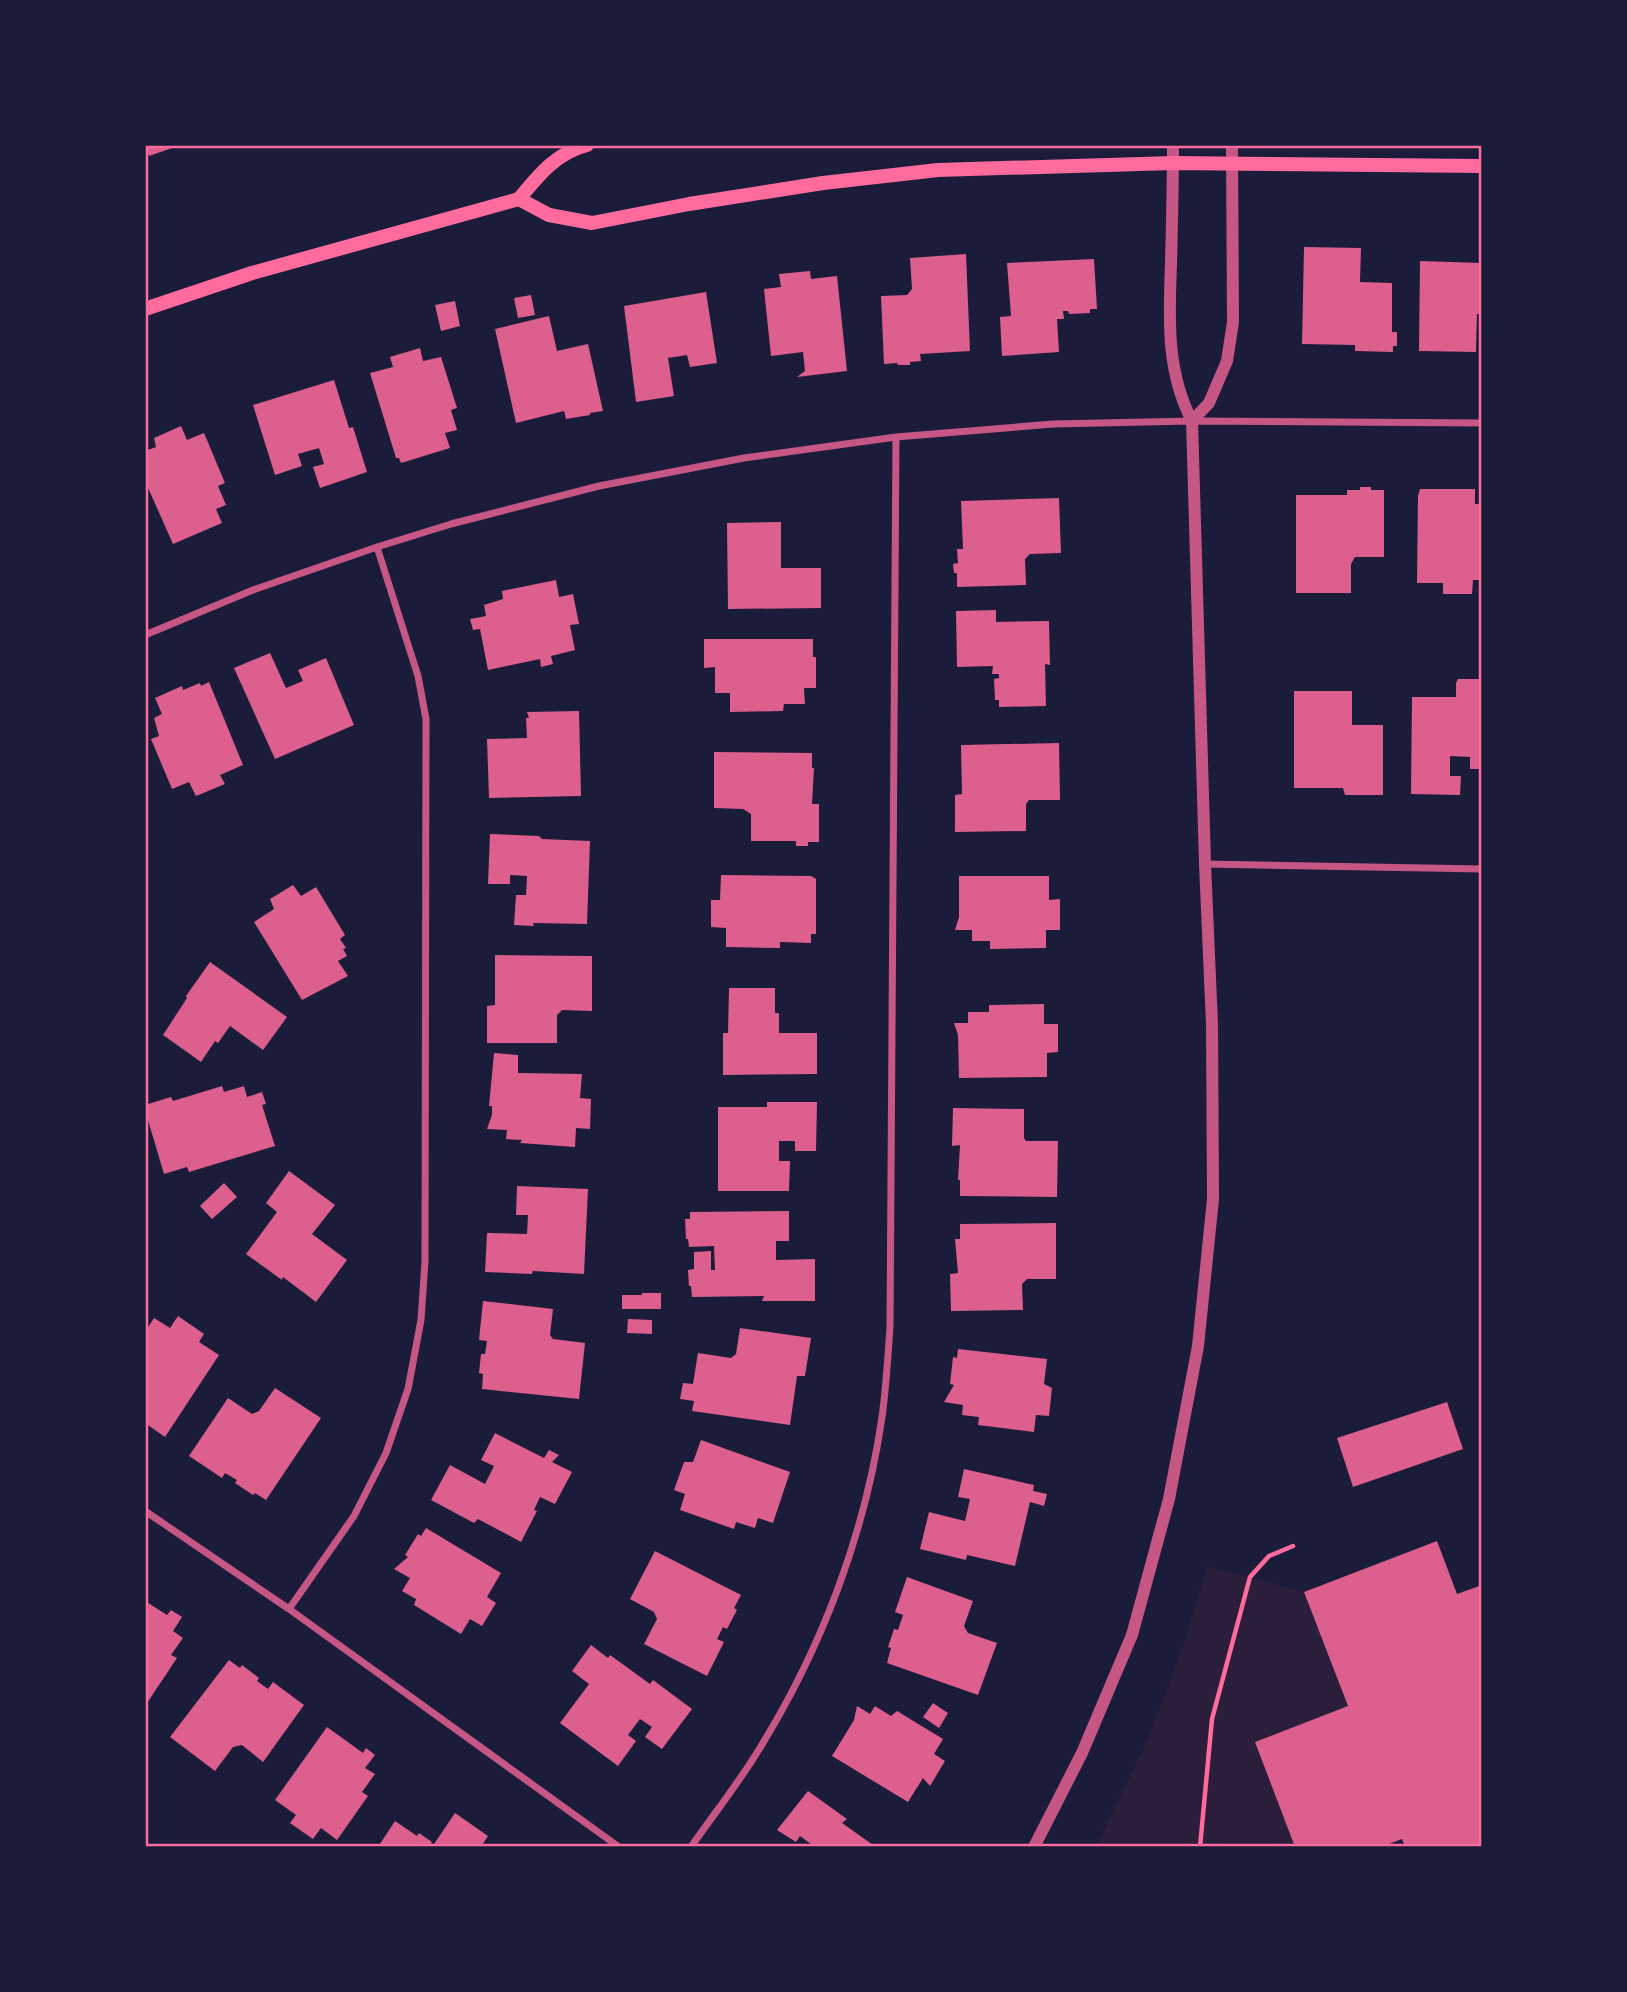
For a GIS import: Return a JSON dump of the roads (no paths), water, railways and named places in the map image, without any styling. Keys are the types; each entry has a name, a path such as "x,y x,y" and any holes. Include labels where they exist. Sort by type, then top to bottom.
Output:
{"main road":[{"path":"145,309 251,273 519,199 544,168 578,147 587,145"},
{"path":"519,199 549,215 592,223 689,204 823,183 938,170 1173,163 1482,166"}],"street":[{"path":"1034,1847 1082,1753 1132,1635 1169,1499 1198,1346 1213,1199 1213,1024 1205,864 1192,421 1182,402 1173,367 1169,320 1173,145"},
{"path":"1192,421 1209,403 1227,361 1233,322 1233,145"},
{"path":"145,635 253,590 451,524 598,486 744,457 896,437 1053,424 1192,421 1482,423"},
{"path":"691,1847 758,1752 799,1678 841,1581 864,1508 882,1418 890,1327 896,437"},
{"path":"289,1609 354,1516 386,1453 408,1388 421,1320 425,1261 426,719 418,676 377,547"},
{"path":"1205,864 1482,869"},
{"path":"145,1511 289,1609 619,1847"}]}
